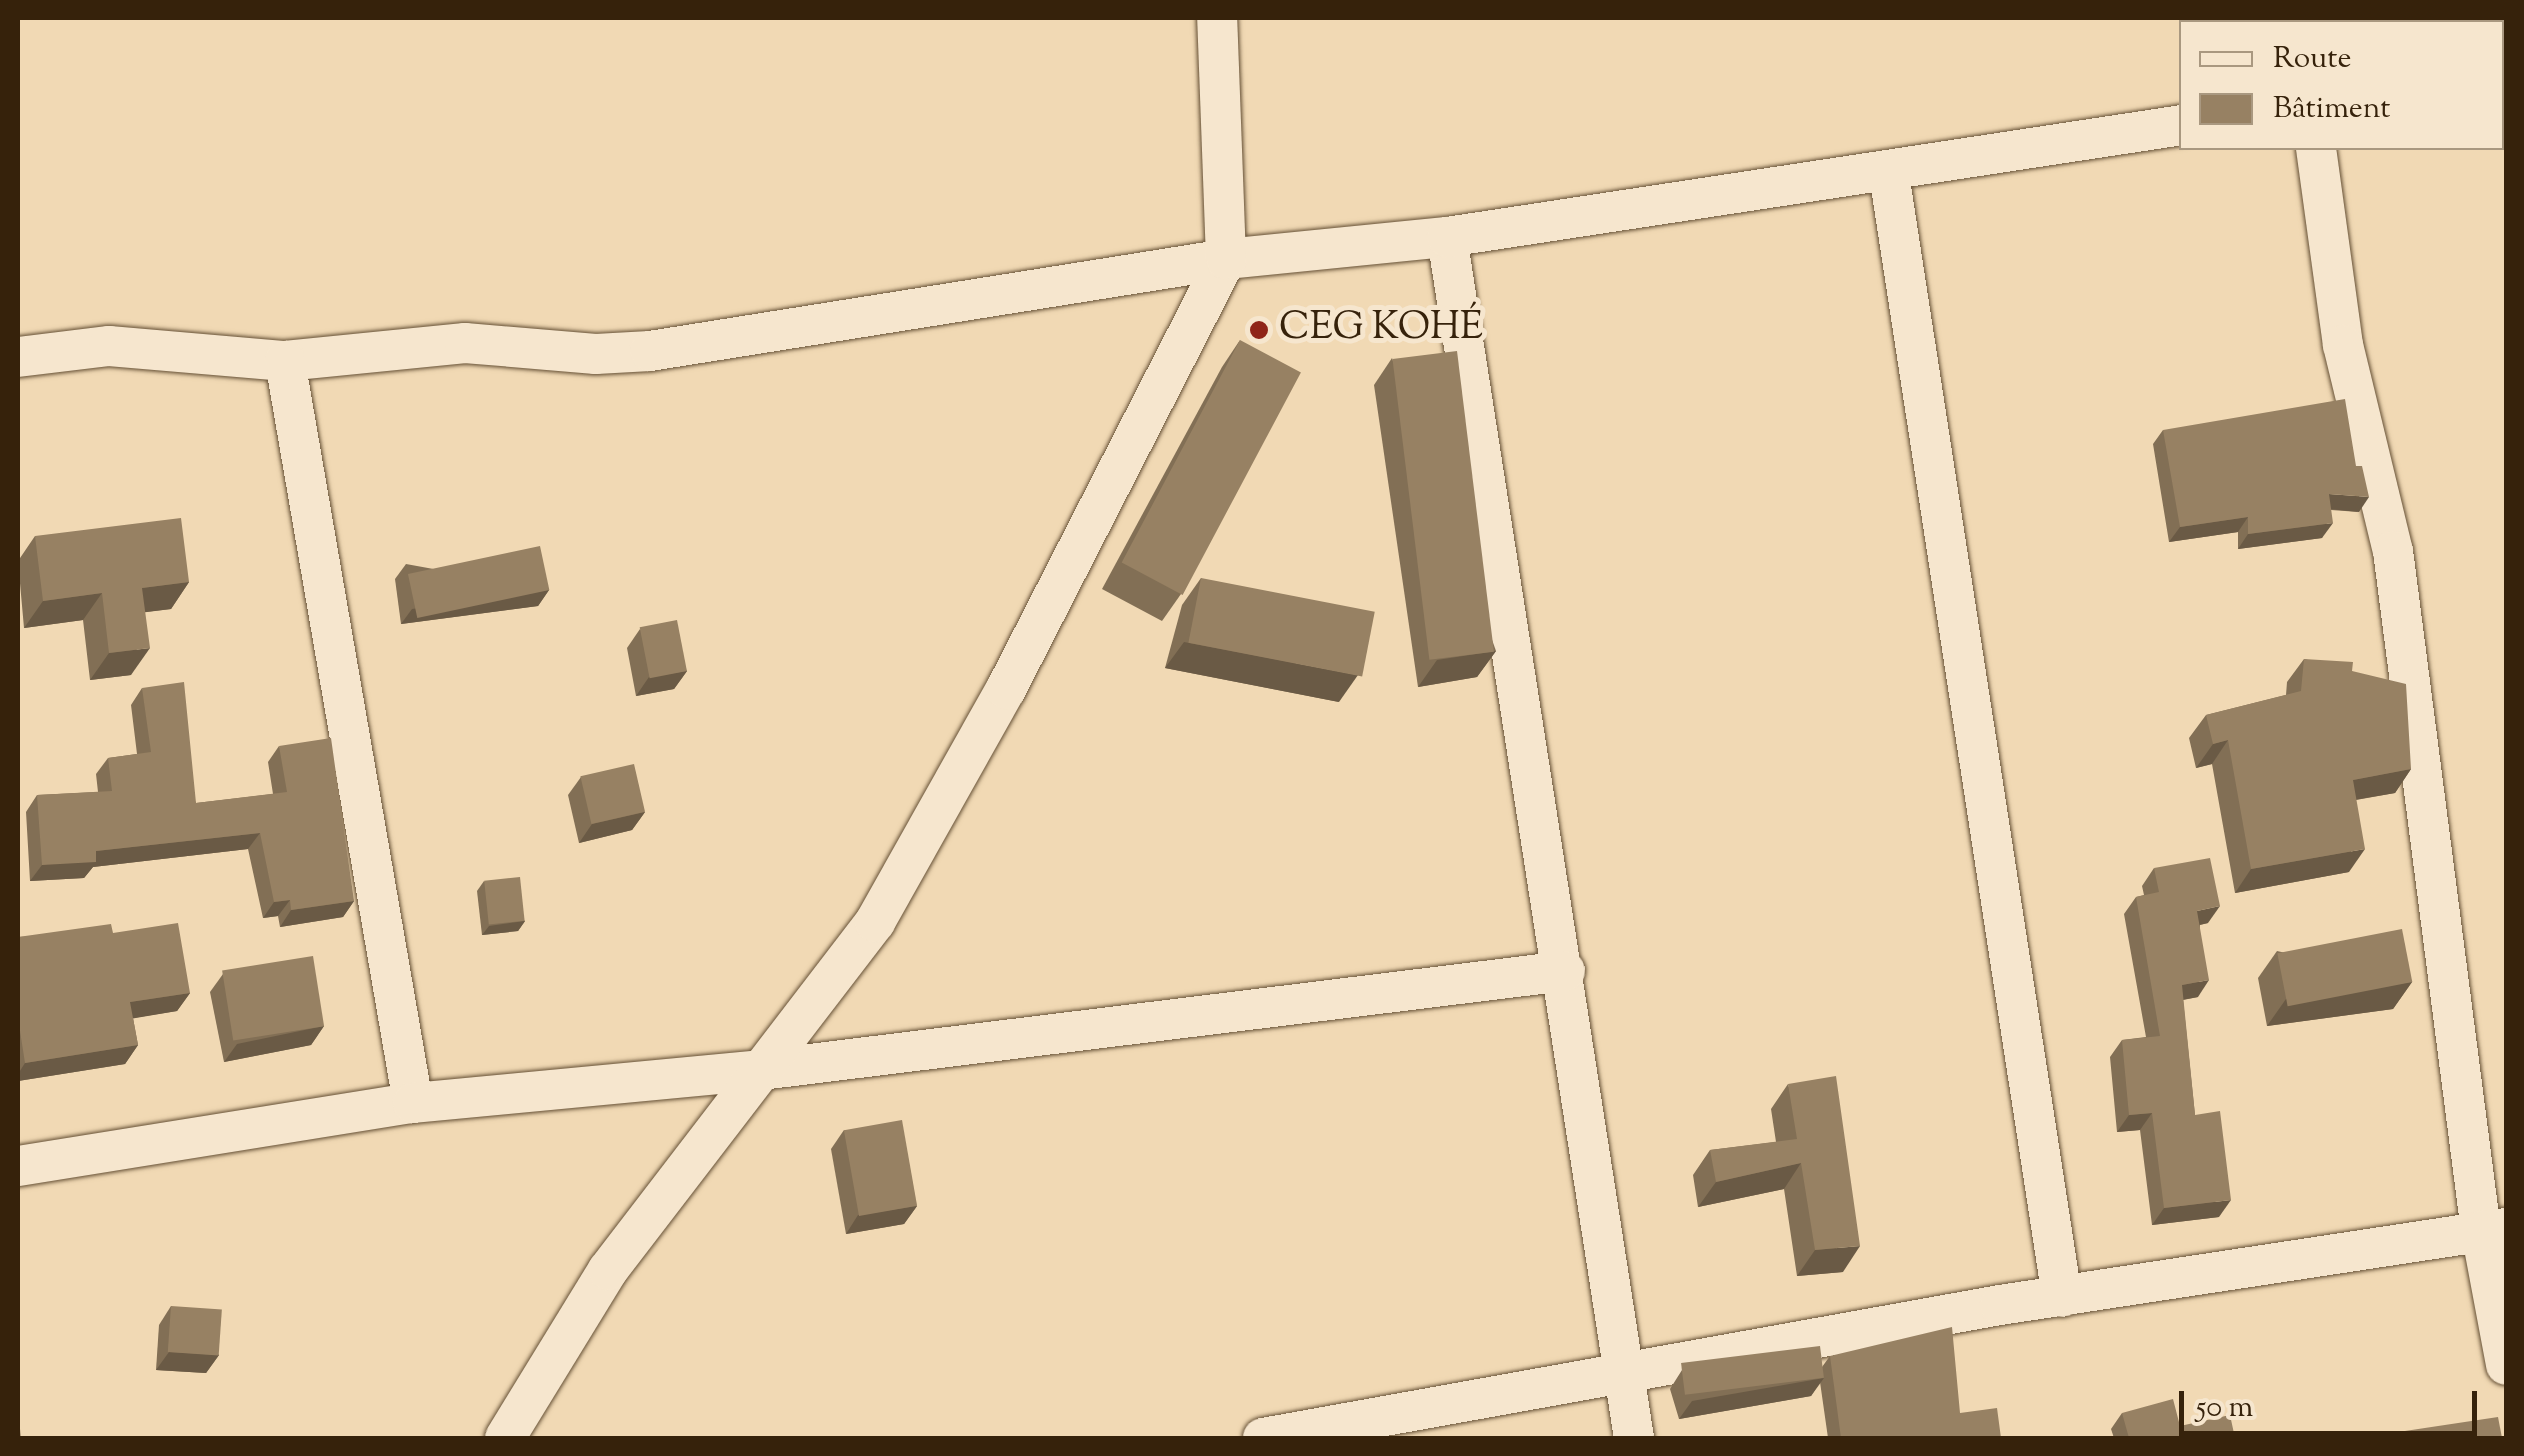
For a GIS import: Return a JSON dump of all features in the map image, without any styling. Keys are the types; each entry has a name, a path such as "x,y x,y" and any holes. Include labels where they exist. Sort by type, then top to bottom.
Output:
{"street":[{"path":"505,1438 608,1270 875,922 1006,689 1226,259 1217,18"},
{"path":"18,357 109,346 285,362 465,343 596,354 650,350 1226,259 1446,237 1889,174 2179,126"},
{"path":"2316,150 2342,345 2393,552 2494,1230 2506,1366"},
{"path":"1889,174 2062,1297"},
{"path":"1446,237 1564,971 1634,1438"},
{"path":"285,362 413,1103"},
{"path":"18,1166 413,1103 761,1070 1564,971"},
{"path":"1264,1438 2062,1297 2494,1230"}],"building":[{"path":"1240,340 1301,372 1183,595 1122,563"},
{"path":"1457,351 1494,652 1429,660 1392,359"},
{"path":"2345,399 2356,466 2362,466 2369,497 2329,494 2333,523 2248,534 2248,517 2180,527 2163,430"},
{"path":"181,518 189,582 142,588 150,648 109,653 102,593 43,601 35,536"},
{"path":"540,546 549,590 417,618 408,574"},
{"path":"1201,578 1375,612 1362,677 1188,643"},
{"path":"677,620 687,671 650,678 640,627"},
{"path":"2304,659 2353,662 2352,671 2406,684 2411,769 2353,780 2365,849 2251,869 2228,740 2213,744 2206,715 2301,691"},
{"path":"184,682 196,803 287,792 279,746 331,738 354,901 291,910 290,900 274,902 260,833 96,851 96,862 42,865 37,795 112,791 108,758 151,752 142,688"},
{"path":"634,764 645,812 591,824 580,776"},
{"path":"2210,858 2220,906 2197,911 2209,980 2182,985 2195,1115 2220,1111 2231,1200 2164,1208 2152,1113 2129,1115 2122,1040 2160,1036 2136,897 2159,892 2154,868"},
{"path":"520,877 525,921 489,925 484,881"},
{"path":"178,923 190,993 130,1002 138,1045 25,1063 18,1018 18,937 111,924 113,933"},
{"path":"2402,929 2412,982 2288,1006 2277,953"},
{"path":"313,956 324,1026 233,1041 222,970"},
{"path":"1836,1076 1860,1246 1815,1250 1801,1163 1716,1182 1710,1150 1797,1139 1788,1084"},
{"path":"902,1120 917,1206 859,1216 844,1130"},
{"path":"171,1306 222,1310 219,1355 168,1352"},
{"path":"1952,1327 1960,1413 1997,1408 2001,1438 1841,1438 1830,1356"},
{"path":"1820,1346 1824,1378 1685,1395 1681,1363"},
{"path":"2173,1399 2180,1426 2230,1415 2235,1438 2129,1438 2122,1413"},
{"path":"2498,1417 2502,1438 2365,1437"}],"place":[{"name":"CEG KOHÉ","path":"1259,330"}]}
